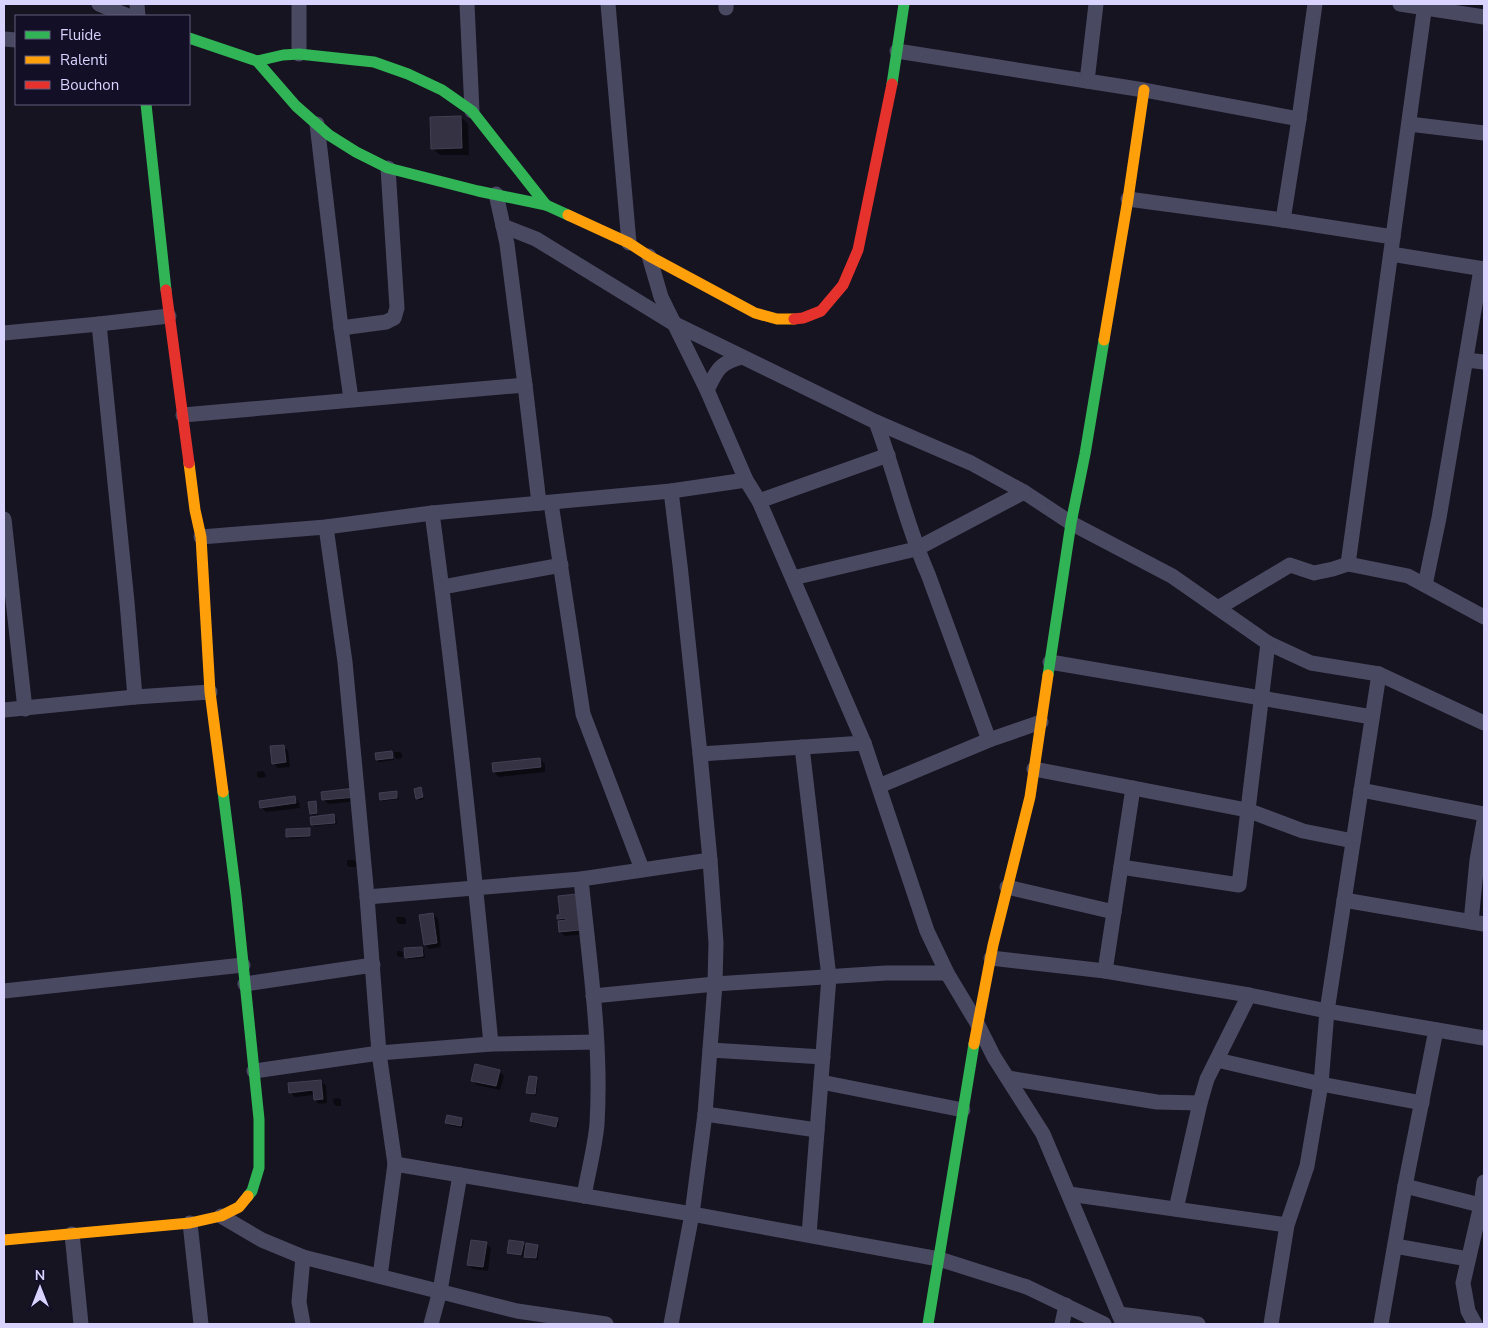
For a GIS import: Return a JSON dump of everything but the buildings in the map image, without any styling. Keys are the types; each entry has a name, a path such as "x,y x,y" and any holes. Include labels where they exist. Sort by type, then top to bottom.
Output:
{"street":[{"path":"99,4 126,15"},
{"path":"299,4 300,54"},
{"path":"467,4 472,110"},
{"path":"608,4 629,243"},
{"path":"257,61 296,106 329,134 356,152 388,168 546,205 629,243 649,256 755,312 777,319 803,318 821,311 843,285 858,250 890,99 904,4"},
{"path":"1087,81 1096,4"},
{"path":"1283,220 1315,4"},
{"path":"1400,4 1425,6 1484,17"},
{"path":"1348,564 1425,6"},
{"path":"190,38 257,61 300,54 374,62 408,74 442,90 472,110 546,205"},
{"path":"897,51 1144,90 1299,118"},
{"path":"928,1324 977,1023 1007,887 1030,797 1071,523 1085,454 1128,199 1144,90"},
{"path":"4,1240 190,1224 221,1216 239,1206 247,1198 252,1191 259,1168 254,1071 236,895 210,692 201,537 195,510 168,316 146,105"},
{"path":"317,124 351,399"},
{"path":"1409,124 1484,133"},
{"path":"341,328 386,322 394,318 397,308 388,168"},
{"path":"496,194 507,244 525,385 545,503 561,565 583,714 642,869"},
{"path":"1128,199 1393,237"},
{"path":"503,226 536,239 673,323 876,422 971,463 1024,492 1071,523 1172,576 1268,643 1311,664 1379,674 1484,723"},
{"path":"1391,254 1483,269 1440,518 1425,585"},
{"path":"649,256 661,297 706,390 746,480 759,501 864,743 927,931 947,973 977,1023 994,1057 1043,1134 1121,1319 1198,1324"},
{"path":"4,333 168,316"},
{"path":"99,324 135,697"},
{"path":"706,390 721,366 730,360 742,357"},
{"path":"1466,360 1484,362"},
{"path":"183,415 525,385"},
{"path":"876,422 916,548 928,574 989,740"},
{"path":"759,501 888,455"},
{"path":"201,537 326,527 432,513 671,491 746,480"},
{"path":"671,491 700,754 716,943 716,984 705,1114 692,1214 671,1324"},
{"path":"793,578 916,548 1024,492"},
{"path":"432,513 476,888 491,1044"},
{"path":"4,519 25,709"},
{"path":"326,527 345,662 367,897 379,1052 395,1164 380,1276"},
{"path":"1218,608 1290,564 1314,573 1348,564 1408,576 1484,617"},
{"path":"442,587 561,565"},
{"path":"1121,867 1239,885 1268,643"},
{"path":"1050,662 1372,717"},
{"path":"1271,1324 1287,1225 1307,1166 1320,1084 1327,1010 1379,674"},
{"path":"4,710 135,697 210,692"},
{"path":"879,786 989,740 1041,722"},
{"path":"700,754 864,743"},
{"path":"802,747 829,977 809,1235"},
{"path":"1034,768 1247,810 1303,831 1353,841"},
{"path":"1105,971 1133,788"},
{"path":"1361,790 1484,814"},
{"path":"1344,900 1478,923 1477,860 1484,821"},
{"path":"367,897 581,879 710,860"},
{"path":"581,879 593,996 598,1079 597,1126 584,1196"},
{"path":"1007,887 1114,912"},
{"path":"991,958 1105,971 1484,1038"},
{"path":"4,991 243,965"},
{"path":"245,984 372,965"},
{"path":"593,996 716,984 886,974 947,973"},
{"path":"1176,1209 1200,1103 1208,1079 1249,995"},
{"path":"1381,1324 1405,1186 1436,1030"},
{"path":"254,1071 379,1052 491,1044 596,1042"},
{"path":"710,1050 823,1057"},
{"path":"1217,1060 1320,1084 1422,1104"},
{"path":"1008,1078 1157,1102 1200,1103"},
{"path":"821,1082 964,1110"},
{"path":"705,1114 817,1130"},
{"path":"395,1164 692,1214 939,1259 1027,1287 1104,1324"},
{"path":"431,1324 440,1291 460,1175"},
{"path":"1475,1324 1468,1311 1463,1283 1483,1206 1484,1182"},
{"path":"1405,1186 1483,1206"},
{"path":"1068,1194 1287,1225"},
{"path":"221,1216 262,1240 303,1257 440,1291 520,1317 606,1324"},
{"path":"190,1224 201,1324"},
{"path":"72,1234 81,1324"},
{"path":"1394,1246 1468,1259"},
{"path":"303,1257 300,1302 303,1324"},
{"path":"1062,1324 1066,1306"}],"traffic: fast":[{"path":"892,84 904,4"},
{"path":"190,38 257,61 296,106 329,135 356,152 388,168 478,191 546,205 568,215"},
{"path":"257,61 283,55 299,54 374,62 408,74 442,90 472,111 546,205"},
{"path":"146,105 166,290"},
{"path":"1048,675 1071,523 1085,454 1104,340"},
{"path":"223,792 236,895 259,1119 259,1168 252,1191 248,1196"},
{"path":"928,1324 974,1044"}],"traffic: slow":[{"path":"1104,340 1144,90"},
{"path":"568,215 629,243 649,256 755,313 777,319 794,319"},
{"path":"189,463 195,510 201,537 210,692 223,792"},
{"path":"974,1044 993,945 1030,797 1048,675"},
{"path":"4,1240 190,1223 221,1216 239,1207 248,1196"}],"traffic: jam":[{"path":"794,319 803,318 821,311 843,285 858,250 892,84"},
{"path":"166,290 189,463"}]}
